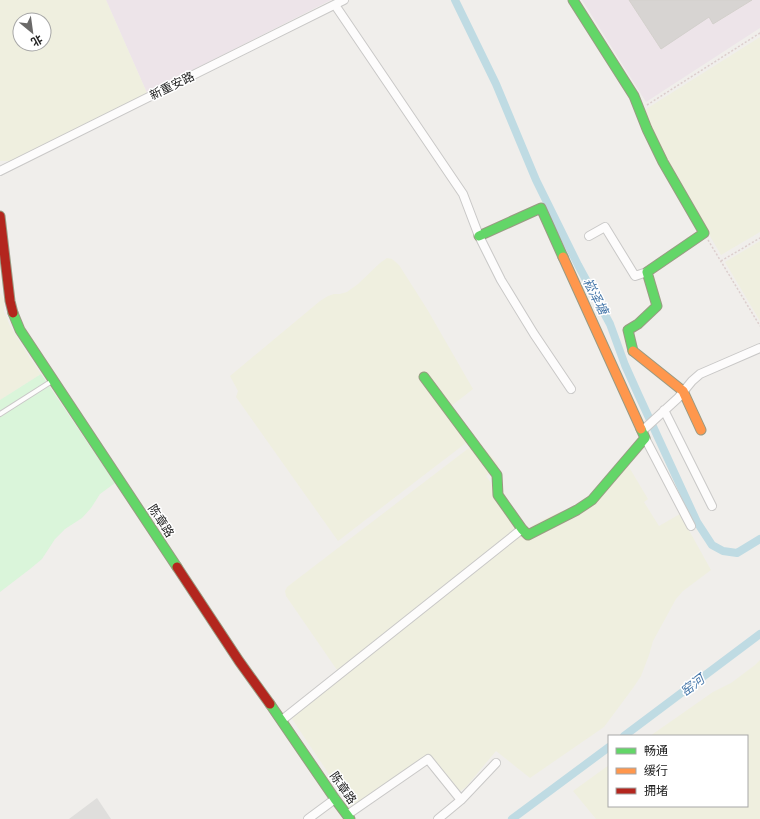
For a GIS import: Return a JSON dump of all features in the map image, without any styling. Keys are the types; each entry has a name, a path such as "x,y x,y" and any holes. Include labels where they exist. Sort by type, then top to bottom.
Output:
{"street":[{"name":"新重安路","path":"0,171 344,0"},
{"path":"573,0 624,79 639,108 647,129 663,162 704,233 646,272 635,276 605,227 589,236"},
{"path":"335,4 463,194 479,236 501,280 534,334 571,389"},
{"path":"479,236 541,208 643,435 691,526"},
{"name":"陈章路","path":"0,216 7,281 13,313 20,330 54,379 239,661 282,720 348,817"},
{"path":"646,272 657,306 638,324 628,330 633,352 683,391 701,430"},
{"path":"424,377 497,475 498,495 528,535 578,510 592,500 664,410 678,398 700,374 760,348"},
{"path":"664,410 712,506"},
{"path":"282,720 522,529"},
{"path":"348,817 428,759 461,800"},
{"path":"438,819 461,800 496,763"},
{"path":"308,819 335,799"}],"lane":[{"path":"0,414 54,379"}],"path":[{"path":"639,108 649,105 760,33"},
{"path":"704,233 760,326"},
{"path":"721,261 760,238"}],"shaded area":[{"path":"106,0 331,0 147,93"},
{"path":"582,0 760,0 760,28 646,102"},
{"path":"97,798 111,819 69,819"}],"green space":[{"path":"0,0 106,0 147,93 10,161 0,161"},
{"path":"760,37 760,232 721,255 683,190 643,111"},
{"path":"760,241 760,321 725,262"},
{"path":"387,258 392,259 399,265 427,309 473,389 450,407 475,436 338,541 236,397 238,391 230,376 320,301 334,294 347,292"},
{"path":"0,293 4,299 4,311 10,326 41,374 0,400"},
{"path":"41,374 115,483 100,494 82,518 65,529 55,539 42,559 0,592 0,400"},
{"path":"478,441 499,465 486,476 522,526 337,670 286,596 285,591 287,587"},
{"path":"626,462 648,499 644,502 659,526 680,514 711,570 683,591 676,599 653,641 641,676 604,727 530,778 496,751 466,787 459,792 425,756 351,807 290,716 533,525 559,512 574,509"},
{"path":"760,660 760,819 596,819 573,791 608,766 608,807 748,807 748,735 651,735 713,692 731,683"}],"building":[{"path":"629,0 752,0 713,24 709,17 661,49"}],"waterway":[{"name":"崧泽塘","path":"455,0 496,84 536,180 578,265 610,324 625,365 697,522 712,545 723,551 737,553 760,539"},
{"name":"窑河","path":"625,735 760,634"},
{"name":"窑河","path":"512,819 608,748"}],"traffic: fast":[{"path":"573,0 634,96 647,129 663,162 704,233 647,272 657,306 638,324 628,330 633,351"},
{"path":"479,236 541,208 563,257"},
{"path":"13,313 20,330 177,567"},
{"path":"424,377 497,475 498,495 528,535 577,510 592,500 645,438 641,429"},
{"path":"270,704 350,819"}],"traffic: slow":[{"path":"563,257 641,429"},
{"path":"633,351 683,391 701,430"}],"traffic: jam":[{"path":"0,216 10,301 13,313"},
{"path":"177,567 239,661 270,704"}]}
